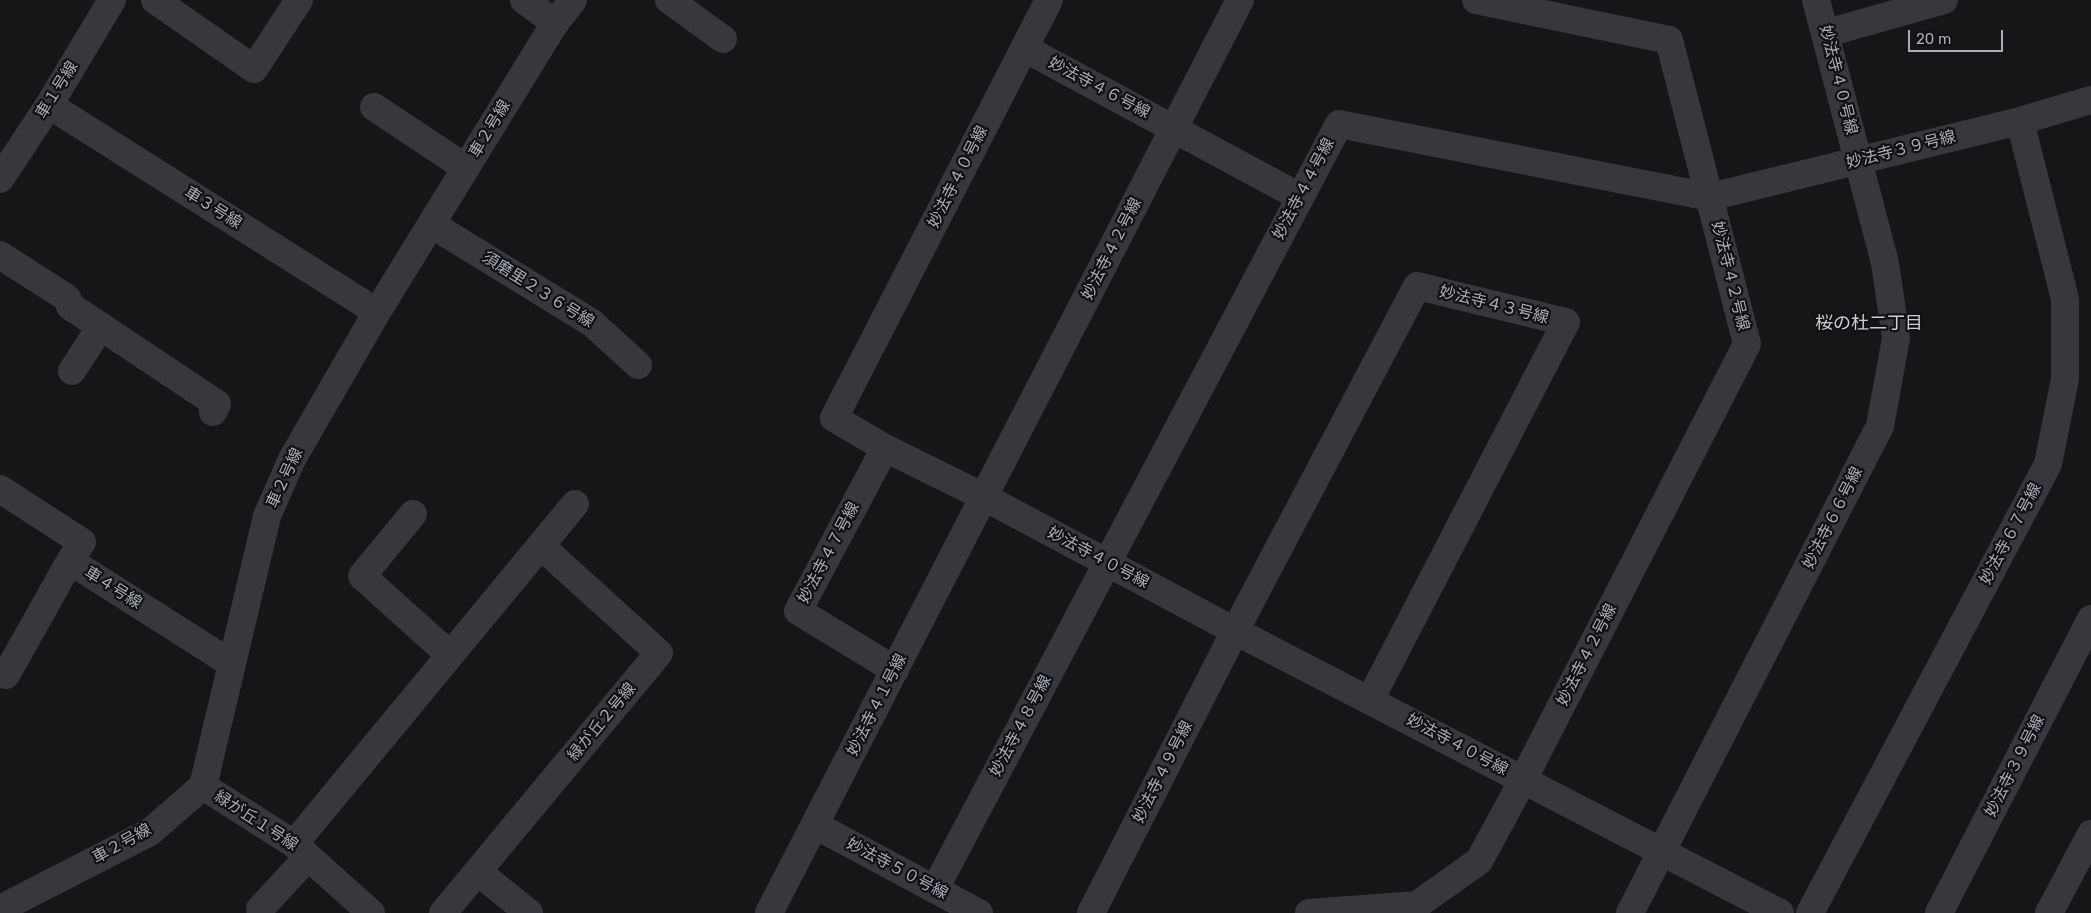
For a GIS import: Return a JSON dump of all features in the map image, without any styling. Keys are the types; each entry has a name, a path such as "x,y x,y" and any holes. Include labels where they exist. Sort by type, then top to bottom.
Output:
{"street":[{"name":"車１号線","path":"0,178 48,105 112,0"},
{"path":"155,0 254,69 299,0"},
{"path":"524,0 555,23"},
{"name":"車２号線","path":"0,909 150,832 203,786 267,516 292,459 377,312 555,23 573,0"},
{"path":"669,0 723,39"},
{"name":"妙法寺４０号線","path":"1049,0 834,418 885,448 1780,913"},
{"name":"妙法寺４２号線","path":"984,498 1240,0"},
{"name":"妙法寺４２号線","path":"1476,0 1669,40 1747,344 1523,780"},
{"name":"妙法寺４０号線","path":"1816,0 1827,33 1859,161"},
{"path":"1827,33 1944,0"},
{"name":"妙法寺４６号線","path":"1024,48 1174,127 1300,197"},
{"name":"妙法寺３９号線","path":"1710,197 2020,121 2091,100"},
{"name":"車３号線","path":"48,105 377,312"},
{"path":"374,107 466,168"},
{"name":"妙法寺６７号線","path":"1810,913 2048,464 2065,379 2065,300 2020,121"},
{"name":"妙法寺４４号線","path":"1107,562 1339,124 1710,197"},
{"name":"妙法寺６６号線","path":"1663,851 1880,426 1896,338 1886,263 1859,161"},
{"name":"須磨里２３６号線","path":"431,224 592,323 638,365"},
{"path":"0,255 67,298 70,306 217,404 213,412"},
{"name":"妙法寺４３号線","path":"1235,631 1417,286 1566,322 1370,700"},
{"path":"72,371 101,326"},
{"name":"妙法寺４７号線","path":"885,448 798,611 895,670"},
{"name":"車４号線","path":"0,489 82,542 70,561 232,664"},
{"name":"妙法寺４１号線","path":"769,913 984,498"},
{"path":"301,850 450,655 575,504"},
{"path":"413,514 362,576 450,655"},
{"name":"緑が丘２号線","path":"443,913 660,653 541,546"},
{"path":"6,675 70,561"},
{"name":"妙法寺４８号線","path":"935,889 1107,562"},
{"name":"妙法寺３９号線","path":"1939,913 2091,619"},
{"name":"妙法寺４９号線","path":"1091,913 1235,631"},
{"path":"1309,913 1417,905 1479,861 1523,780"},
{"name":"緑が丘１号線","path":"203,786 301,850 371,913"},
{"name":"妙法寺５０号線","path":"815,825 979,913"},
{"path":"2049,913 2091,834"},
{"name":"緑が丘１号線","path":"260,909 301,850"},
{"path":"1630,913 1663,851"},
{"path":"478,872 529,913"}],"district":[{"name":"桜の杜二丁目","path":"1869,324"}]}
